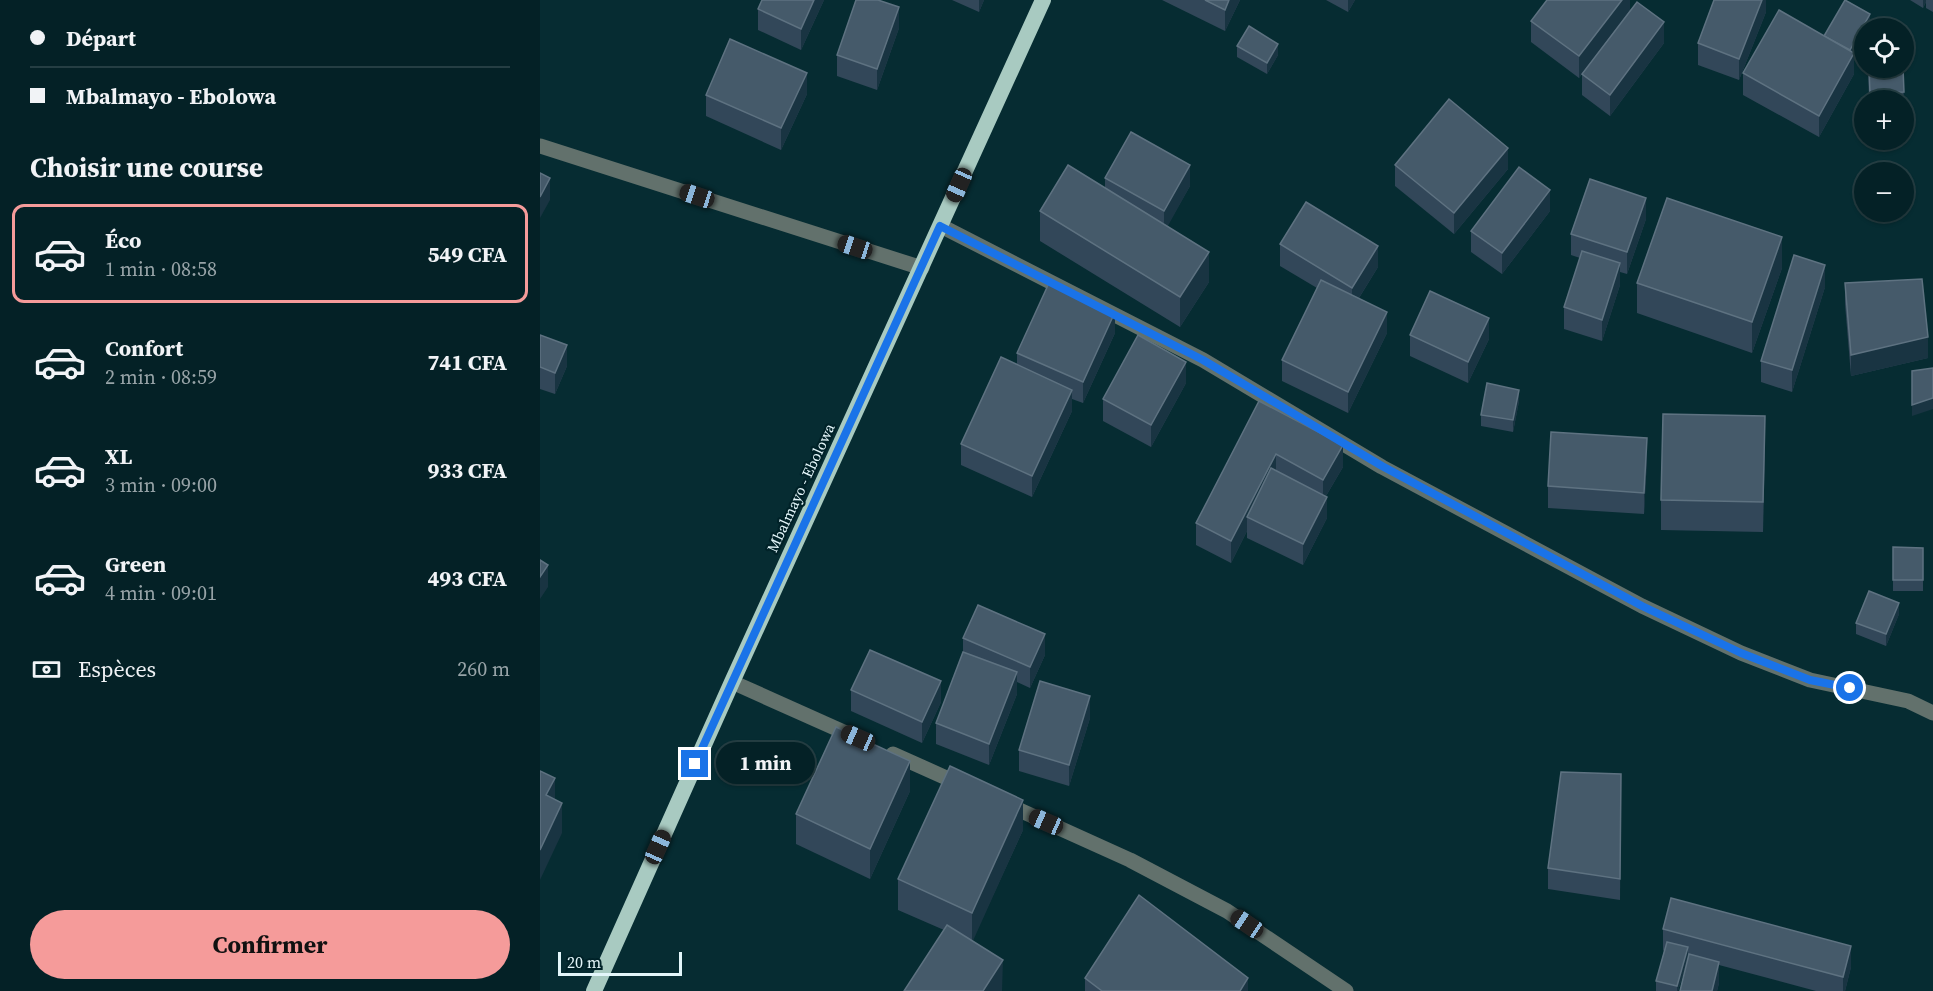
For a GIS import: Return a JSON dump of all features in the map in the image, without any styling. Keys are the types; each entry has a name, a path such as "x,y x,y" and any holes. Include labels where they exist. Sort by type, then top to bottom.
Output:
{"highway":[{"name":"Mbalmayo - Ebolowa","path":"594,991 732,682 1043,0"}],"street":[{"path":"540,146 922,268"},
{"path":"940,226 1203,360 1382,466 1642,606 1741,653 1810,680 1908,701 1933,713"},
{"path":"732,682 1130,860 1227,911 1346,991"}],"building":[{"path":"762,0 814,0 801,29 758,9"},
{"path":"856,0 878,0 899,7 877,69 837,55"},
{"path":"1205,0 1229,0 1225,10"},
{"path":"1547,0 1622,0 1579,56 1531,21"},
{"path":"1714,0 1762,0 1739,59 1698,43"},
{"path":"1845,0 1870,14 1868,18 1854,18 1854,43 1850,50 1824,36"},
{"path":"1637,2 1664,22 1610,95 1582,74"},
{"path":"1779,10 1854,53 1819,116 1743,73"},
{"path":"1249,26 1278,44 1267,63 1237,46"},
{"path":"730,39 807,73 781,128 706,95"},
{"path":"1869,78 1903,78 1904,90 1870,90"},
{"path":"1449,99 1508,148 1454,213 1395,165"},
{"path":"1131,132 1190,165 1164,211 1105,178"},
{"path":"1068,165 1209,252 1180,297 1040,211"},
{"path":"1519,167 1550,190 1502,253 1471,231"},
{"path":"540,173 550,178 540,197"},
{"path":"1590,179 1646,198 1627,252 1571,234"},
{"path":"1667,198 1782,237 1752,322 1637,283"},
{"path":"1306,202 1378,246 1352,288 1280,244"},
{"path":"1582,251 1620,263 1602,320 1564,307"},
{"path":"1794,255 1825,265 1792,370 1761,361"},
{"path":"1922,279 1928,337 1851,355 1845,283"},
{"path":"1321,280 1387,312 1348,392 1282,360"},
{"path":"1049,283 1115,312 1083,382 1017,353"},
{"path":"1430,291 1489,318 1468,362 1410,335"},
{"path":"540,335 567,345 555,373 540,367"},
{"path":"1138,335 1186,362 1151,425 1103,399"},
{"path":"1001,357 1072,390 1032,476 961,444"},
{"path":"1933,368 1933,398 1912,405 1912,371"},
{"path":"1487,383 1519,390 1513,420 1481,415"},
{"path":"1259,401 1343,445 1323,480 1276,454 1231,541 1196,523"},
{"path":"1663,414 1765,416 1763,502 1661,500"},
{"path":"1551,432 1647,438 1644,493 1548,486"},
{"path":"1271,468 1327,497 1303,544 1247,517"},
{"path":"1893,547 1923,548 1923,580 1893,580"},
{"path":"540,560 548,565 540,577"},
{"path":"1869,591 1899,603 1886,634 1856,623"},
{"path":"978,605 1045,634 1030,667 963,638"},
{"path":"870,650 941,681 922,722 851,690"},
{"path":"963,652 1017,672 989,744 936,723"},
{"path":"1040,681 1090,696 1069,765 1019,750"},
{"path":"836,727 910,761 870,849 796,814"},
{"path":"950,766 1023,800 972,913 898,879"},
{"path":"540,771 555,778 546,795 562,803 540,850"},
{"path":"1561,772 1621,774 1620,879 1548,868"},
{"path":"1139,895 1248,978 1240,991 1102,991 1085,978"},
{"path":"1671,898 1851,946 1843,977 1663,929"},
{"path":"947,925 1003,960 983,991 904,991"},
{"path":"1667,942 1688,947 1677,986 1656,981"},
{"path":"1689,954 1719,962 1712,991 1680,991"}],"route":[{"path":"695,764 940,226 1203,360 1382,466 1642,606 1741,653 1810,680 1850,688"}]}
